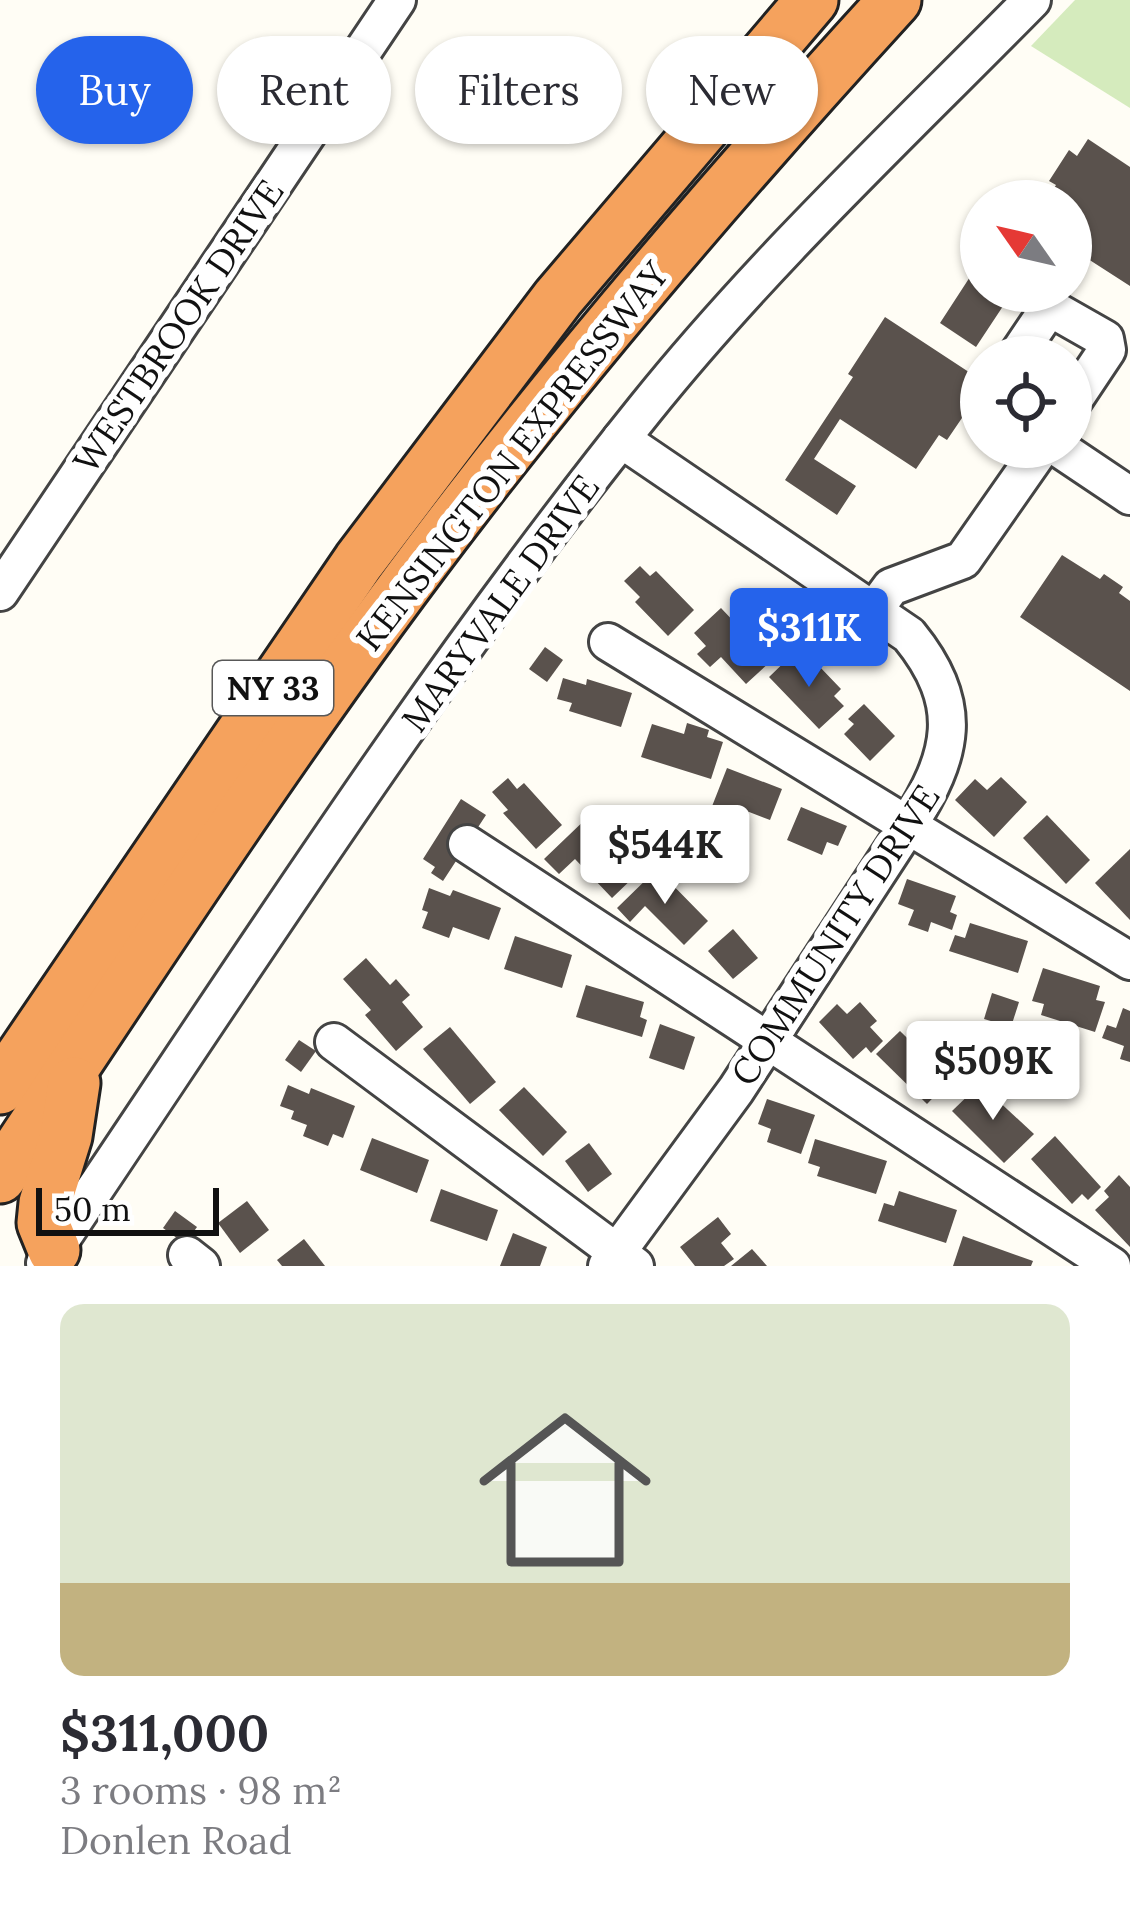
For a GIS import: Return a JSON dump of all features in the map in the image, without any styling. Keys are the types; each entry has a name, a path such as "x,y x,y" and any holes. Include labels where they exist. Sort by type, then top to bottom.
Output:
{"highway":[{"name":"KENSINGTON EXPRESSWAY","path":"0,1088 374,542 558,298 812,0"},
{"name":"KENSINGTON EXPRESSWAY","path":"0,1177 322,702 466,505 673,250 895,0"},
{"path":"48,1258 45,1203 66,1136 78,1060"}],"street":[{"name":"WESTBROOK DRIVE","path":"0,592 397,0"},
{"name":"MARYVALE DRIVE","path":"48,1258 458,654 621,439 690,355 790,247 1031,0"},
{"path":"1030,336 1047,311 1054,310 1106,339 1106,350 1092,372"},
{"name":"COMMUNITY DRIVE","path":"619,1262 934,785 944,760 947,708 928,659 909,635 621,439"},
{"path":"874,610 891,587 963,560 1027,468"},
{"path":"1088,468 1130,496"},
{"path":"608,642 1130,961"},
{"path":"467,844 1112,1266"},
{"path":"334,1042 619,1262"}],"green space":[{"path":"1075,0 1130,0 1130,108 1031,46"}],"building":[{"path":"1088,139 1130,167 1130,286 1092,262 1092,180 1050,180 1069,150 1077,156"},
{"path":"960,292 960,312 999,312 983,336 960,336 940,323"},
{"path":"885,317 960,366 960,421 947,440 939,435 916,469 840,419 814,459 856,486 837,515 785,480 853,377 848,374"},
{"path":"1062,555 1100,579 1104,574 1123,587 1119,593 1130,601 1130,691 1020,617"},
{"path":"640,566 650,576 656,571 694,610 668,636 635,602 640,597 624,581"},
{"path":"721,608 771,661 746,684 721,657 710,667 697,654 706,646 694,633"},
{"path":"545,647 563,660 547,682 529,669"},
{"path":"794,653 811,671 818,665 841,689 834,696 844,706 819,729 769,677"},
{"path":"563,678 586,685 587,679 632,693 621,727 569,711 572,703 557,699"},
{"path":"864,704 895,736 870,761 844,734 854,724 848,719"},
{"path":"687,723 709,730 707,737 723,742 711,779 641,757 652,724 684,734"},
{"path":"727,768 782,789 770,820 731,805 726,820 709,814"},
{"path":"1001,777 1027,802 994,837 955,800 975,779 987,790"},
{"path":"508,778 517,789 524,783 562,825 536,849 503,813 508,810 492,792"},
{"path":"461,799 486,815 443,881 423,859"},
{"path":"801,807 847,826 838,846 827,842 822,855 787,840"},
{"path":"591,814 606,829 599,836 636,875 612,898 575,859 559,874 544,859"},
{"path":"1047,815 1090,860 1066,884 1023,838"},
{"path":"1130,849 1130,920 1095,883"},
{"path":"657,869 708,921 684,945 645,906 630,922 617,908"},
{"path":"907,879 956,896 950,912 957,915 952,930 931,922 928,932 908,925 914,910 898,904"},
{"path":"429,888 450,896 453,890 501,908 489,940 453,927 449,938 422,928"},
{"path":"970,923 1028,941 1018,973 949,951 955,935 965,938"},
{"path":"733,929 758,958 733,979 708,951"},
{"path":"515,936 572,955 562,988 504,969"},
{"path":"366,958 390,985 396,979 410,995 402,1002 423,1027 396,1051 365,1015 371,1010 343,979"},
{"path":"1043,968 1100,986 1096,1000 1105,1002 1095,1032 1041,1015 1044,1004 1032,1001"},
{"path":"586,985 644,1002 640,1017 647,1020 642,1037 576,1017"},
{"path":"992,993 1019,1002 1011,1027 984,1019"},
{"path":"860,1002 877,1021 870,1027 883,1041 871,1053 866,1047 853,1059 819,1022 837,1004 847,1014"},
{"path":"1123,1008 1130,1011 1130,1062 1120,1059 1124,1046 1102,1038 1107,1025 1116,1028"},
{"path":"660,1024 695,1037 684,1070 649,1058"},
{"path":"450,1027 496,1082 470,1104 423,1049"},
{"path":"900,1031 950,1080 927,1104 876,1054"},
{"path":"299,1040 316,1051 301,1072 285,1060"},
{"path":"980,1084 1034,1134 1004,1163 952,1111"},
{"path":"288,1085 309,1094 311,1088 355,1106 343,1138 333,1134 328,1146 303,1136 307,1125 291,1119 294,1111 280,1106"},
{"path":"524,1087 567,1132 543,1156 499,1110"},
{"path":"767,1099 815,1115 801,1154 767,1142 771,1129 758,1124"},
{"path":"1055,1136 1101,1187 1088,1200 1082,1194 1072,1204 1031,1159"},
{"path":"372,1138 429,1160 417,1193 360,1170"},
{"path":"815,1139 887,1161 876,1194 817,1176 820,1167 808,1163"},
{"path":"589,1143 612,1174 588,1192 565,1161"},
{"path":"1119,1175 1130,1187 1130,1247 1095,1210 1109,1197 1104,1191"},
{"path":"441,1189 498,1210 487,1241 430,1221"},
{"path":"899,1191 957,1210 946,1243 878,1221 884,1203 894,1206"},
{"path":"247,1201 269,1230 240,1253 218,1223"},
{"path":"175,1211 197,1227 185,1244 163,1228"},
{"path":"718,1217 731,1234 721,1243 734,1259 724,1266 695,1266 680,1247"},
{"path":"513,1233 547,1247 540,1266 500,1266"},
{"path":"963,1236 1033,1261 1031,1266 953,1266"},
{"path":"304,1239 325,1266 282,1266 277,1260"},
{"path":"752,1249 767,1266 731,1266"}]}
